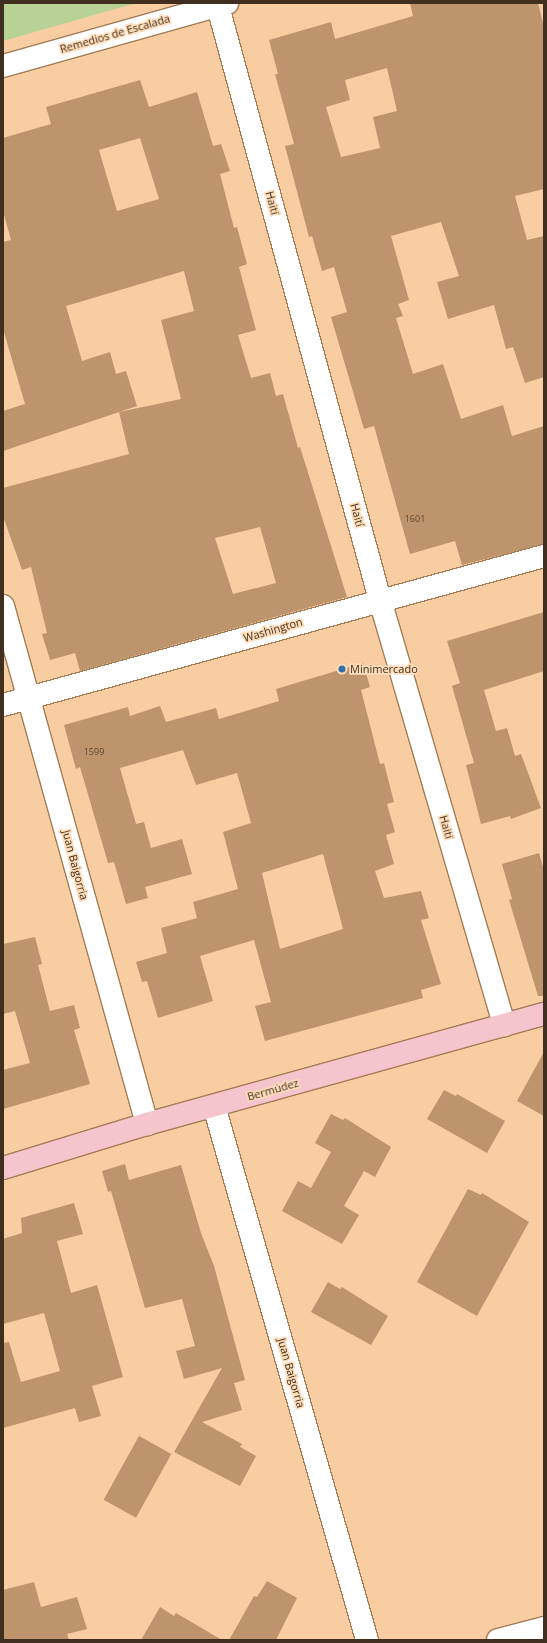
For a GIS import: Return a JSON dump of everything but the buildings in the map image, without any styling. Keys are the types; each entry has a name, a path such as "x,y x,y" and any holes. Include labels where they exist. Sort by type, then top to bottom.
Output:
{"main road":[{"name":"Bermúdez","path":"3,1168 147,1124 544,1014"}],"street":[{"name":"Remedios de Escalada","path":"3,66 221,4"},
{"name":"Haití","path":"221,4 380,600 504,1025"},
{"name":"Washington","path":"3,705 544,556"},
{"name":"Juan Baigorria","path":"3,606 147,1124"},
{"name":"Juan Baigorria","path":"214,1106 367,1640"},
{"path":"498,1640 544,1628"}],"green space":[{"path":"3,3 136,3 3,41"}],"place":[{"name":"Minimercado","path":"342,669"}]}
